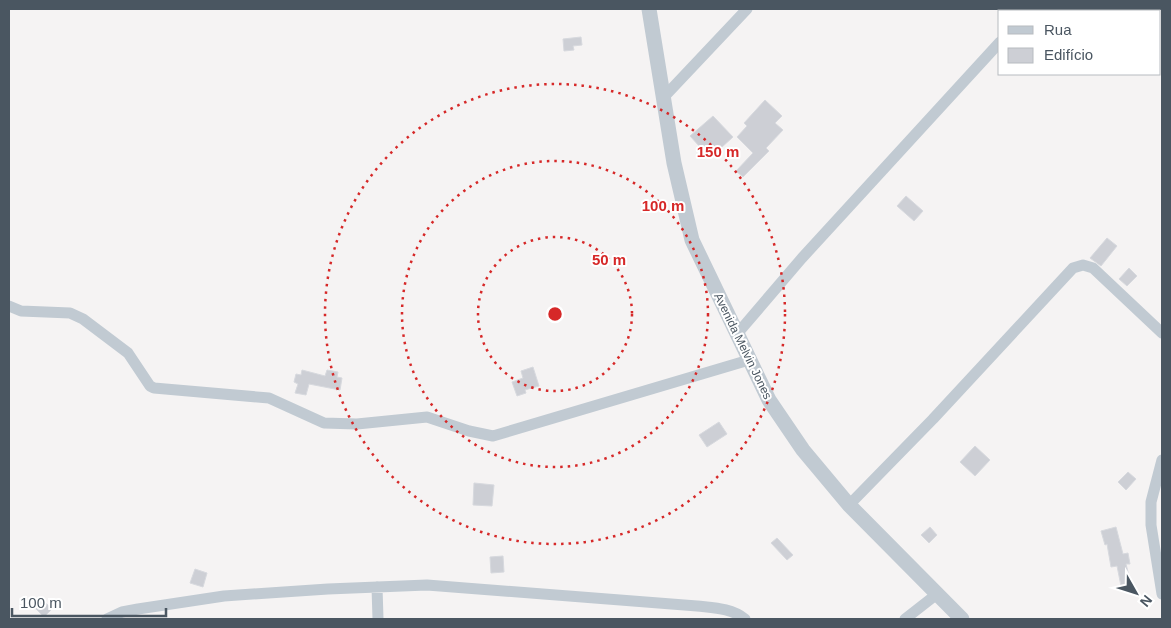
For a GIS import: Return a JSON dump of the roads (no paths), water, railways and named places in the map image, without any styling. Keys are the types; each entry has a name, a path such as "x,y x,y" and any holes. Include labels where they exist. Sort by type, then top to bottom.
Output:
{"street":[{"name":"Avenida Melvin Jones","path":"648,9 674,163 692,240 769,400 803,450 849,505 962,619"},
{"path":"663,98 747,9"},
{"path":"737,334 802,258 998,44"},
{"path":"849,505 933,419 1073,268 1083,265 1093,268 1162,333"},
{"path":"9,306 28,311 70,313 83,319 128,353 150,386 154,388 269,398 324,423 357,424 427,417 476,433 493,436 749,360"},
{"path":"1162,460 1152,502 1151,525 1162,594"},
{"path":"107,619 122,612 224,596 427,585 697,606 728,610 745,619"},
{"path":"377,587 378,619"},
{"path":"905,619 937,594"}]}
